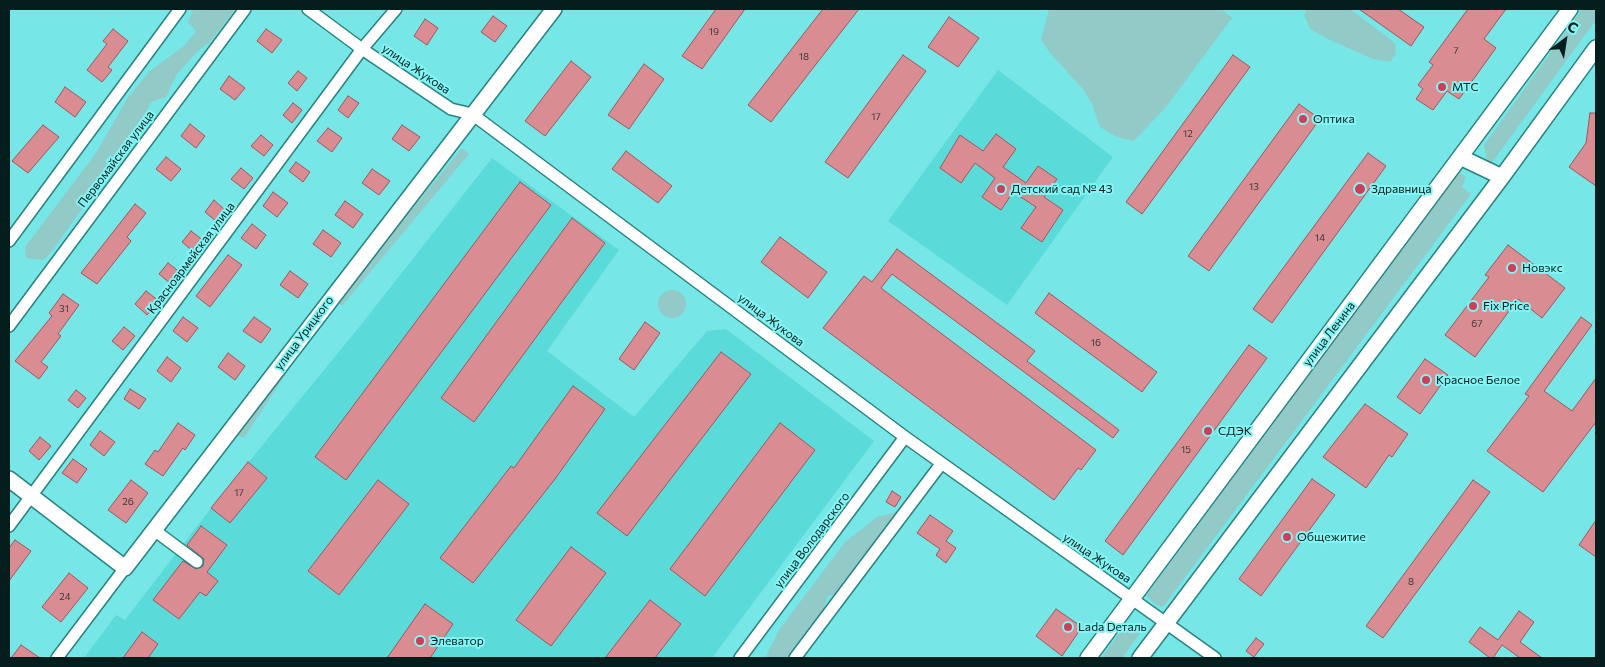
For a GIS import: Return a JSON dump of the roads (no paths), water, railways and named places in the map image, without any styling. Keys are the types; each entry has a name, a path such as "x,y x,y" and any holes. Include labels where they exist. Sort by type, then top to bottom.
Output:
{"street":[{"path":"9,241 180,9"},
{"name":"Первомайская улица","path":"9,326 244,9"},
{"name":"улица Жукова","path":"308,9 362,49 451,109 472,114 905,438 1214,658"},
{"name":"Красноармейская улица","path":"9,526 362,49 396,9"},
{"name":"улица Урицкого","path":"57,658 554,9"},
{"name":"улица Ленина","path":"1088,658 1570,9"},
{"path":"1140,658 1502,177 1596,48"},
{"path":"1460,157 1502,177"},
{"name":"улица Володарского","path":"740,658 905,438"},
{"path":"795,658 941,464"},
{"path":"9,479 125,568"},
{"path":"154,530 197,562"}],"place":[{"name":"МТС","path":"1442,87"},
{"name":"Оптика","path":"1303,119"},
{"name":"Детский сад № 43","path":"1001,189"},
{"name":"Здравница","path":"1360,189"},
{"name":"Новэкс","path":"1512,268"},
{"name":"Fix Price","path":"1473,306"},
{"name":"Красное Белое","path":"1426,380"},
{"name":"СДЭК","path":"1208,431"},
{"name":"Общежитие","path":"1287,537"},
{"name":"Lada Dеталь","path":"1068,627"},
{"name":"Элеватор","path":"420,641"}]}
